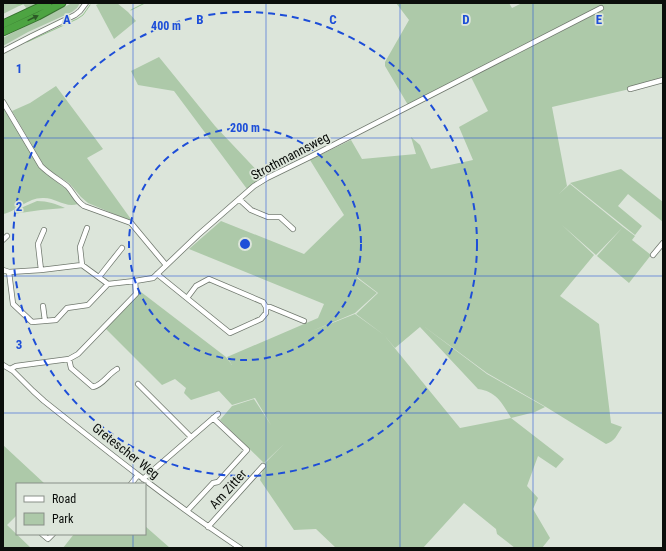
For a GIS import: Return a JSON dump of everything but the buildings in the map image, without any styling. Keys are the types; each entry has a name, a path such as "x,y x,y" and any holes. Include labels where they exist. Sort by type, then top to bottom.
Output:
{"highway":[{"path":"3,24 48,3"},
{"path":"3,32 62,3"}],"street":[{"path":"3,51 75,15 86,3"},
{"name":"Strothmannsweg","path":"108,284 153,278 198,235 239,199 254,186 267,178 601,8"},
{"path":"630,89 663,80"},
{"path":"3,102 41,166 67,186 84,206 131,223 166,265"},
{"path":"239,199 251,210 268,217 280,217 293,229"},
{"path":"82,265 80,247 87,228"},
{"path":"42,270 38,244 44,230"},
{"path":"3,240 8,236"},
{"path":"653,255 663,243"},
{"path":"99,277 122,248"},
{"path":"3,270 9,272 42,270 82,265 108,284 88,305 67,308 56,320 32,322 12,304 9,272"},
{"path":"157,274 230,333 261,319 266,313 266,307 263,302 209,279 196,286 187,298"},
{"path":"10,369 16,366 68,359 78,354 136,294 135,281"},
{"path":"43,306 45,321"},
{"path":"266,307 270,307 304,321"},
{"path":"68,359 71,368 93,388 98,386 117,369"},
{"name":"Gretescher Weg","path":"3,365 10,369 44,401 143,479 208,527 240,548"},
{"path":"138,384 192,437"},
{"path":"143,479 218,414"},
{"path":"187,511 213,483 218,482 247,450 213,418"},
{"name":"Am Zitter","path":"208,527 263,466"},
{"path":"132,483 138,475"},
{"path":"43,535 48,539 51,535"}],"green space":[{"path":"3,3 38,3 27,9 23,4 3,14"},
{"path":"72,3 80,3 72,12 28,32 3,46 3,38"},
{"path":"100,3 117,3 136,21 114,39 96,5"},
{"path":"396,3 509,3 512,8 522,3 663,3 663,80 552,107 567,186 559,194 570,184 623,227 596,255 562,225 594,255 560,296 599,324 611,423 622,427 616,437 606,444 546,407 487,373 422,325 487,374 545,407 535,412 511,418 564,459 556,468 538,456 527,486 538,498 533,509 550,538 542,548 515,548 497,534 496,529 464,503 423,548 336,548 316,529 294,530 260,480 265,463 284,444 264,463 220,420 232,406 254,399 271,425 255,398 232,405 219,391 191,400 184,393 186,388 175,379 162,385 105,328 141,292 226,357 232,365 227,357 318,318 324,304 189,249 221,221 304,254 344,215 310,160 351,140 362,159 416,154 411,137 420,145 431,169 473,160 459,127 488,111 471,77 599,12 596,8 408,105 385,66 385,62 409,20","holes":["357,277 378,293 356,314 384,335 355,314 312,331 355,313 377,293","420,327 478,389 490,392 494,395 511,418 460,428 384,335 395,348"]},
{"path":"159,57 215,126 263,177 247,189 174,91 138,85 131,71"},
{"path":"56,86 103,149 87,158 133,222 88,203 69,183 47,169 12,111 30,103"},
{"path":"3,107 39,167 66,189 78,204 69,205 48,198 38,198 3,214"},
{"path":"621,169 663,202 663,222 628,194 618,206 642,226 635,235 570,183"},
{"path":"37,201 52,203 65,208 13,214 23,207"},
{"path":"623,227 635,236 632,240 651,255 629,283 597,256"},
{"path":"3,445 44,483 16,483 16,516 7,525 31,548 3,548"},
{"path":"146,527 170,548 63,548 73,535 146,535"}],"waterway":[{"path":"16,4 20,5 25,3"},
{"path":"131,10 145,3"},
{"path":"27,42 77,19 83,15 90,5"}]}
